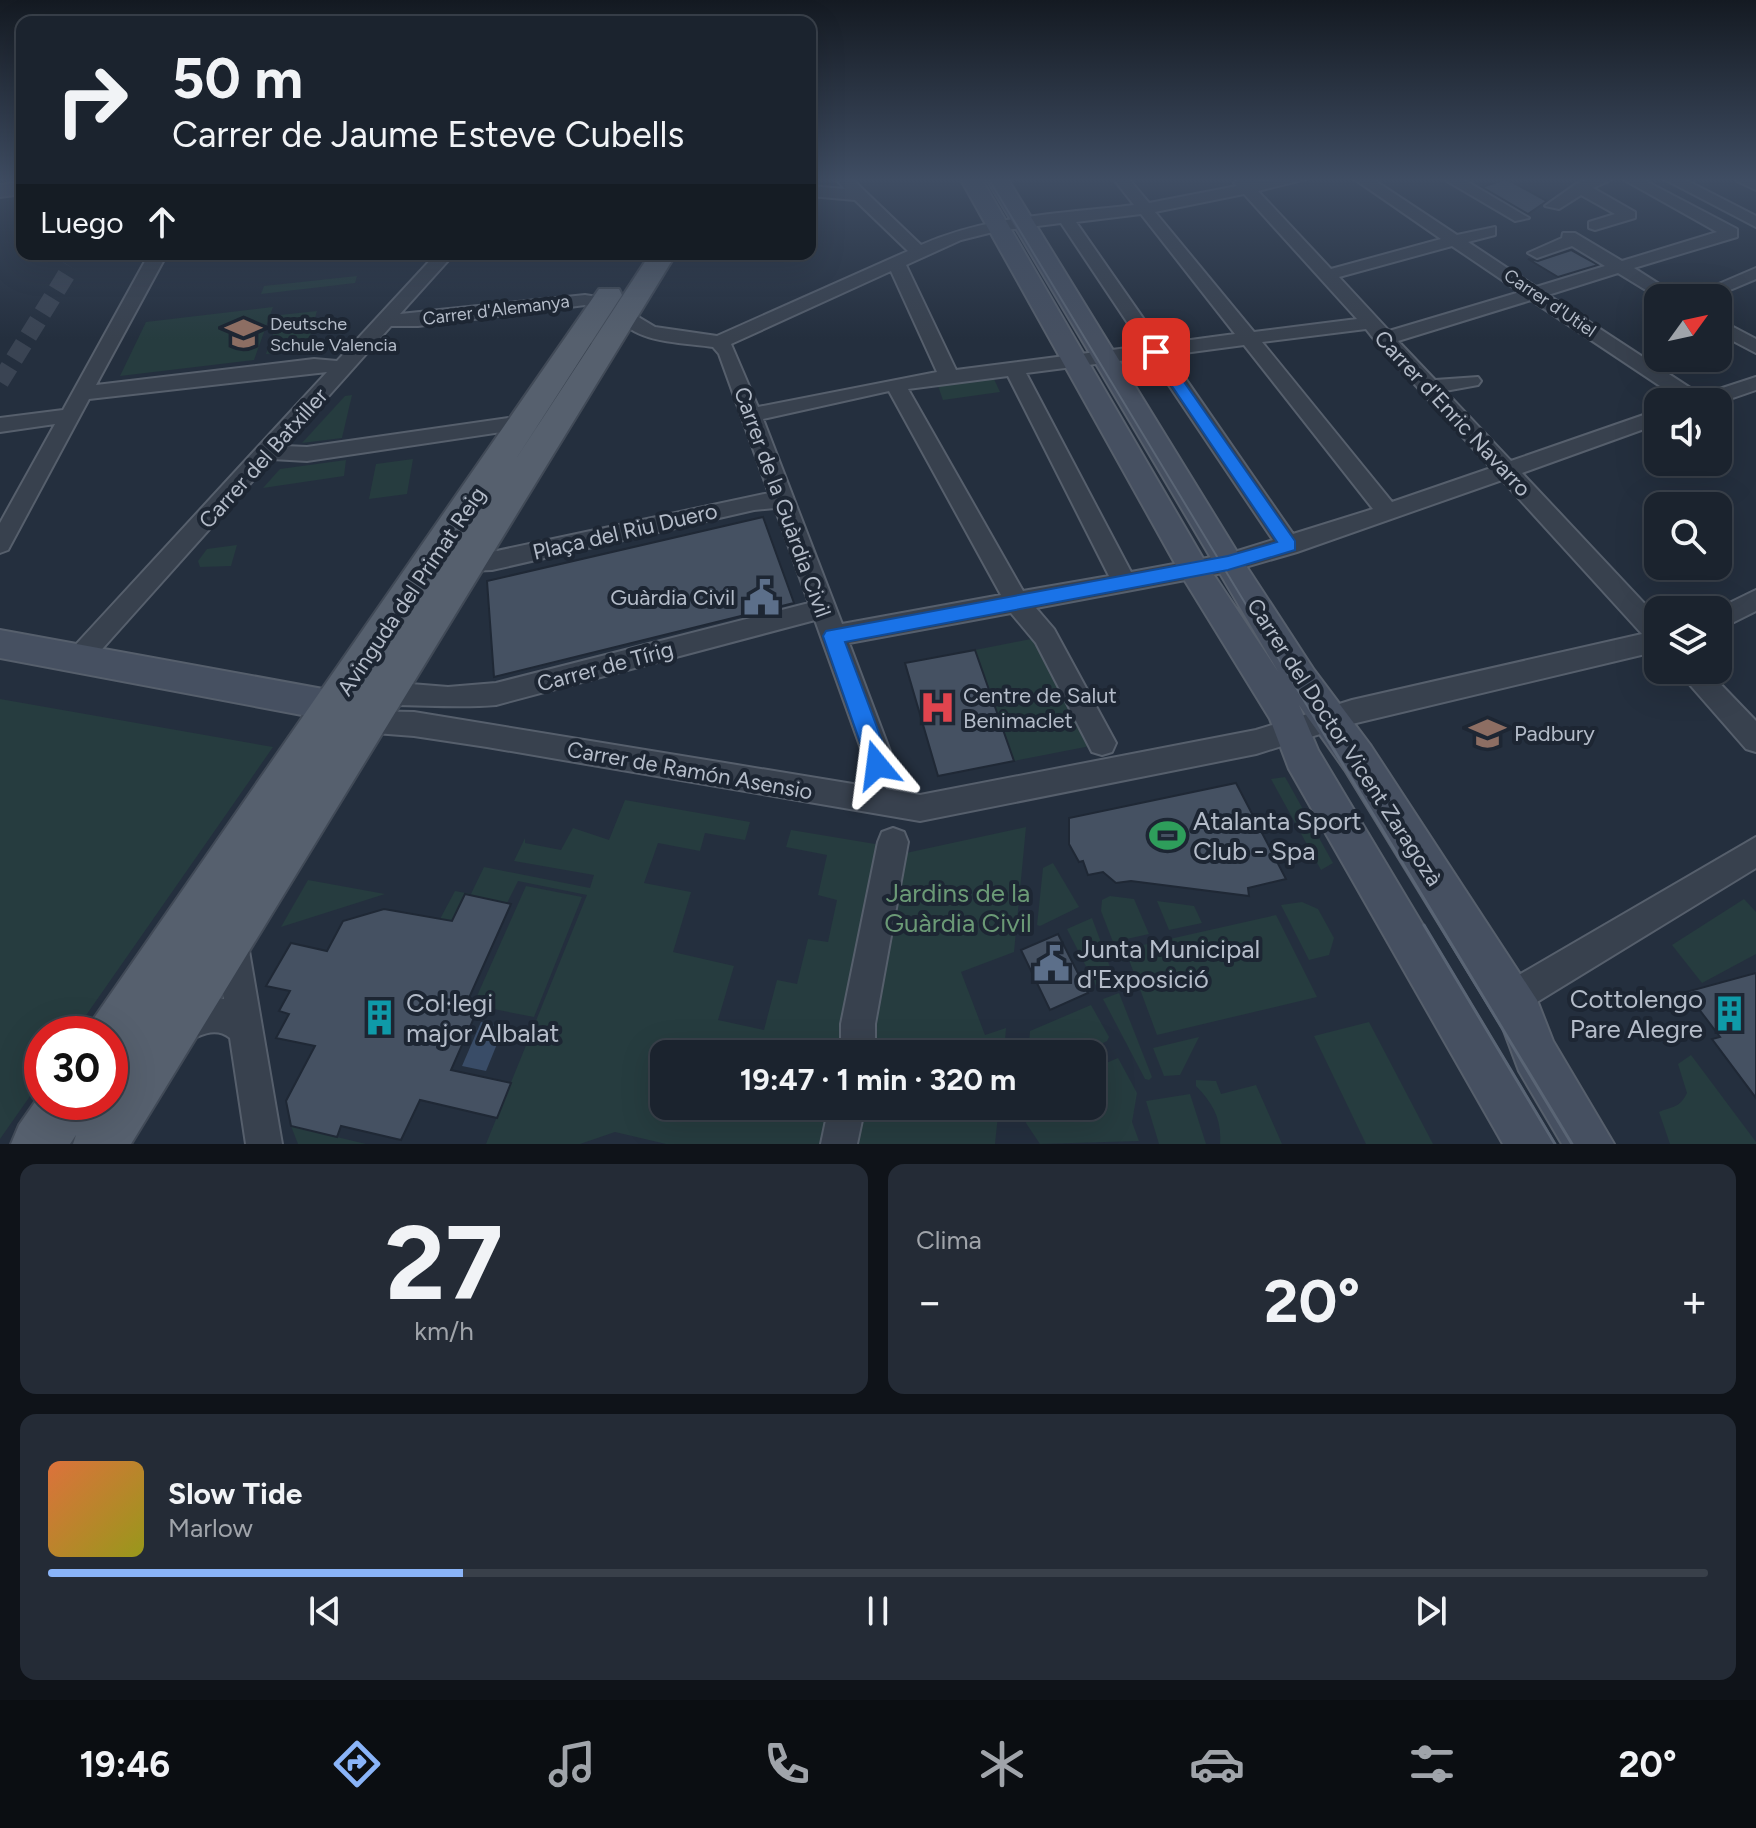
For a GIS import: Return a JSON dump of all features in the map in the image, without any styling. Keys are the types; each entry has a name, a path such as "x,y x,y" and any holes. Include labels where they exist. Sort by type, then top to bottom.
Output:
{"main road":[{"name":"Avinguda del Primat Reig","path":"126,1016 279,791 351,714 468,562 612,319 635,260"},
{"name":"Avinguda del Primat Reig","path":"100,1144 231,937 351,714 488,476 521,425 658,260"},
{"path":"38,1144 55,1120"}],"street":[{"path":"897,231 917,250"},
{"path":"612,319 667,336 719,342 917,250 979,231"},
{"name":"Carrer del Doctor Vicent Zaragozà","path":"1000,231 1193,568 1265,678 1313,725 1521,1016 1535,1055 1590,1144"},
{"name":"Carrer del Doctor Vicent Zaragozà","path":"1027,231 1302,680 1313,725 1302,757 1530,1144"},
{"path":"1075,231 1289,546"},
{"path":"1162,231 1387,511"},
{"name":"Carrer d'Enric Navarro","path":"1287,231 1644,623"},
{"name":"Carrer d'Utiel","path":"1443,231 1679,388"},
{"path":"1327,275 1488,231"},
{"path":"1384,339 1731,233 1728,231"},
{"path":"1537,253 1571,238 1648,284"},
{"path":"0,544 155,260"},
{"name":"Carrer del Batxiller","path":"78,659 269,452 440,260"},
{"path":"895,260 949,376"},
{"path":"1729,284 1756,273"},
{"name":"Carrer d'Alemanya","path":"388,320 585,300 612,319 667,336"},
{"path":"750,415 895,384 1369,323"},
{"path":"1732,333 1756,347"},
{"name":"Carrer de la Guàrdia Civil","path":"719,342 728,352 877,754 876,776 868,801"},
{"path":"85,393 314,365 345,367"},
{"path":"1014,369 1124,581"},
{"path":"1429,387 1471,381"},
{"path":"1732,391 1756,383"},
{"path":"895,384 1016,601 1045,636 1102,743"},
{"path":"0,425 68,416"},
{"path":"833,636 1228,563 1289,546 1644,422"},
{"path":"269,452 307,454 521,425"},
{"name":"Avinguda del Primat Reig","path":"468,562 455,557 456,548 485,504 488,476"},
{"name":"Plaça del Riu Duero","path":"468,562 492,561 754,502 782,500"},
{"path":"1732,613 1756,600"},
{"name":"Carrer de Tírig","path":"351,714 448,698 496,694 821,609"},
{"name":"Carrer de Ramón Asensio","path":"351,714 920,808 1313,725 1644,642"},
{"path":"0,644 351,714"},
{"path":"1703,684 1756,740"},
{"path":"487,735 475,725 472,714 480,703 496,694"},
{"name":"Avinguda del Primat Reig","path":"231,937 228,903 275,824 279,791"},
{"path":"858,1040 858,1024 893,842"},
{"path":"1521,1016 1520,1001 1524,991 1756,851"},
{"path":"231,937 264,1144"},
{"path":"165,1042 184,1025 213,1014 235,1016 246,1030"},
{"path":"839,1144 844,1120"}],"green space":[{"path":"357,276 355,283 261,294 264,286"},
{"path":"273,307 254,360 120,376 146,322"},
{"path":"317,311 306,350 266,354 280,315"},
{"path":"994,379 1000,392 943,400 938,386"},
{"path":"352,395 342,438 302,443 345,396"},
{"path":"413,459 407,494 369,499 376,464"},
{"path":"346,460 344,476 263,488 280,469"},
{"path":"237,545 231,566 200,567 198,561 207,549"},
{"path":"1051,635 1116,741 1014,761 975,650"},
{"path":"0,699 273,747 86,1016 24,1016 24,1105 0,1139"},
{"path":"1285,777 1333,863 1321,870 1271,779"},
{"path":"625,800 750,822 745,840 705,833 700,851 658,843 644,883 691,892 673,952 734,966 718,1020 764,1030 777,980 797,984 808,939 828,942 837,900 818,895 827,855 786,847 791,830 887,846 850,1040 650,1040 650,1120 834,1120 829,1144 666,1144 615,1132 580,1144 486,1144 587,895 518,881 507,903 465,894 452,921 440,919 455,891 471,894 484,867 590,888 594,875 514,861 525,838 525,843 561,850 573,828 609,840"},
{"name":"Jardins de la Guàrdia Civil","path":"1026,827 1014,952 961,972 985,1035 1006,1028 1005,1040 872,1040 906,853"},
{"path":"1053,863 1079,907 1040,926 1037,925 1043,868"},
{"path":"308,880 385,894 281,927"},
{"path":"526,886 582,897 534,1017 473,1005"},
{"path":"1110,896 1134,899 1149,934 1113,942 1101,911 1102,900"},
{"path":"1744,899 1756,912 1756,954 1702,983 1672,945"},
{"path":"1157,901 1194,906 1202,923 1169,930"},
{"path":"1302,902 1318,909 1334,938 1329,955 1309,960 1281,905"},
{"path":"1276,915 1317,997 1157,1035 1125,949"},
{"path":"1092,918 1114,978 1096,986 1067,929"},
{"path":"1119,993 1152,1077 1149,1080 1145,1079 1103,999"},
{"path":"1091,1005 1109,1037 1106,1042 1029,1040 1030,1031"},
{"path":"1369,1022 1433,1144 1366,1144 1314,1036"},
{"path":"1199,1037 1180,1075 1164,1076 1153,1048"},
{"path":"1691,1055 1756,1144 1670,1144 1659,1112 1678,1104 1687,1093 1678,1064"},
{"path":"1118,1058 1137,1093 1132,1122 1139,1141 1040,1144 1026,1120 1106,1120 1106,1063"},
{"path":"1196,1080 1216,1081 1221,1094 1256,1085 1282,1144 1220,1144 1215,1112 1196,1086"},
{"path":"1190,1094 1206,1144 1159,1144 1146,1101"},
{"path":"857,1120 998,1120 995,1144 853,1144"},
{"path":"291,1126 366,1144 298,1144"}],"water":[{"path":"481,1022 504,1027 486,1071 462,1066"}],"building":[{"path":"1571,250 1598,265 1558,277 1528,259 1538,261"},
{"path":"763,517 794,603 494,677 487,581"},
{"name":"Centre de Salut Benimaclet","path":"975,650 1014,761 938,776 905,663"},
{"name":"Atalanta Sport Club - Spa","path":"1236,783 1286,879 1248,888 1249,896 1131,881 1116,883 1103,872 1088,875 1083,861 1079,862 1069,844 1069,818"},
{"name":"Col·legi major Albalat","path":"465,894 511,904 464,1009 477,1011 451,1070 511,1083 497,1118 420,1100 401,1140 341,1126 337,1137 291,1126 286,1101 315,1046 276,1038 289,1014 279,1011 290,991 266,986 291,943 327,951 343,921 384,909 452,921"},
{"name":"Junta Municipal d'Exposició","path":"1058,934 1088,993 1050,1010 1021,950"},
{"name":"Cottolengo Pare Alegre","path":"1756,973 1756,1098 1712,1039 1720,1037 1686,992"}],"tunnel":[{"path":"0,382 71,267"}],"tram line":[{"path":"1020,231 1320,727"},
{"path":"1319,725 1572,1144"},
{"path":"1424,925 1555,1144"}],"place":[{"name":"Deutsche Schule Valencia","path":"244,334"},
{"name":"Guàrdia Civil","path":"761,597"},
{"name":"Centre de Salut Benimaclet","path":"937,708"},
{"name":"Padbury","path":"1488,733"},
{"name":"Atalanta Sport Club - Spa","path":"1167,836"},
{"name":"Junta Municipal d'Exposició","path":"1051,964"},
{"name":"Cottolengo Pare Alegre","path":"1729,1014"},
{"name":"Col·legi major Albalat","path":"380,1018"}],"route":[{"path":"877,765 877,754 833,636 1228,563 1289,546 1156,352"}]}
